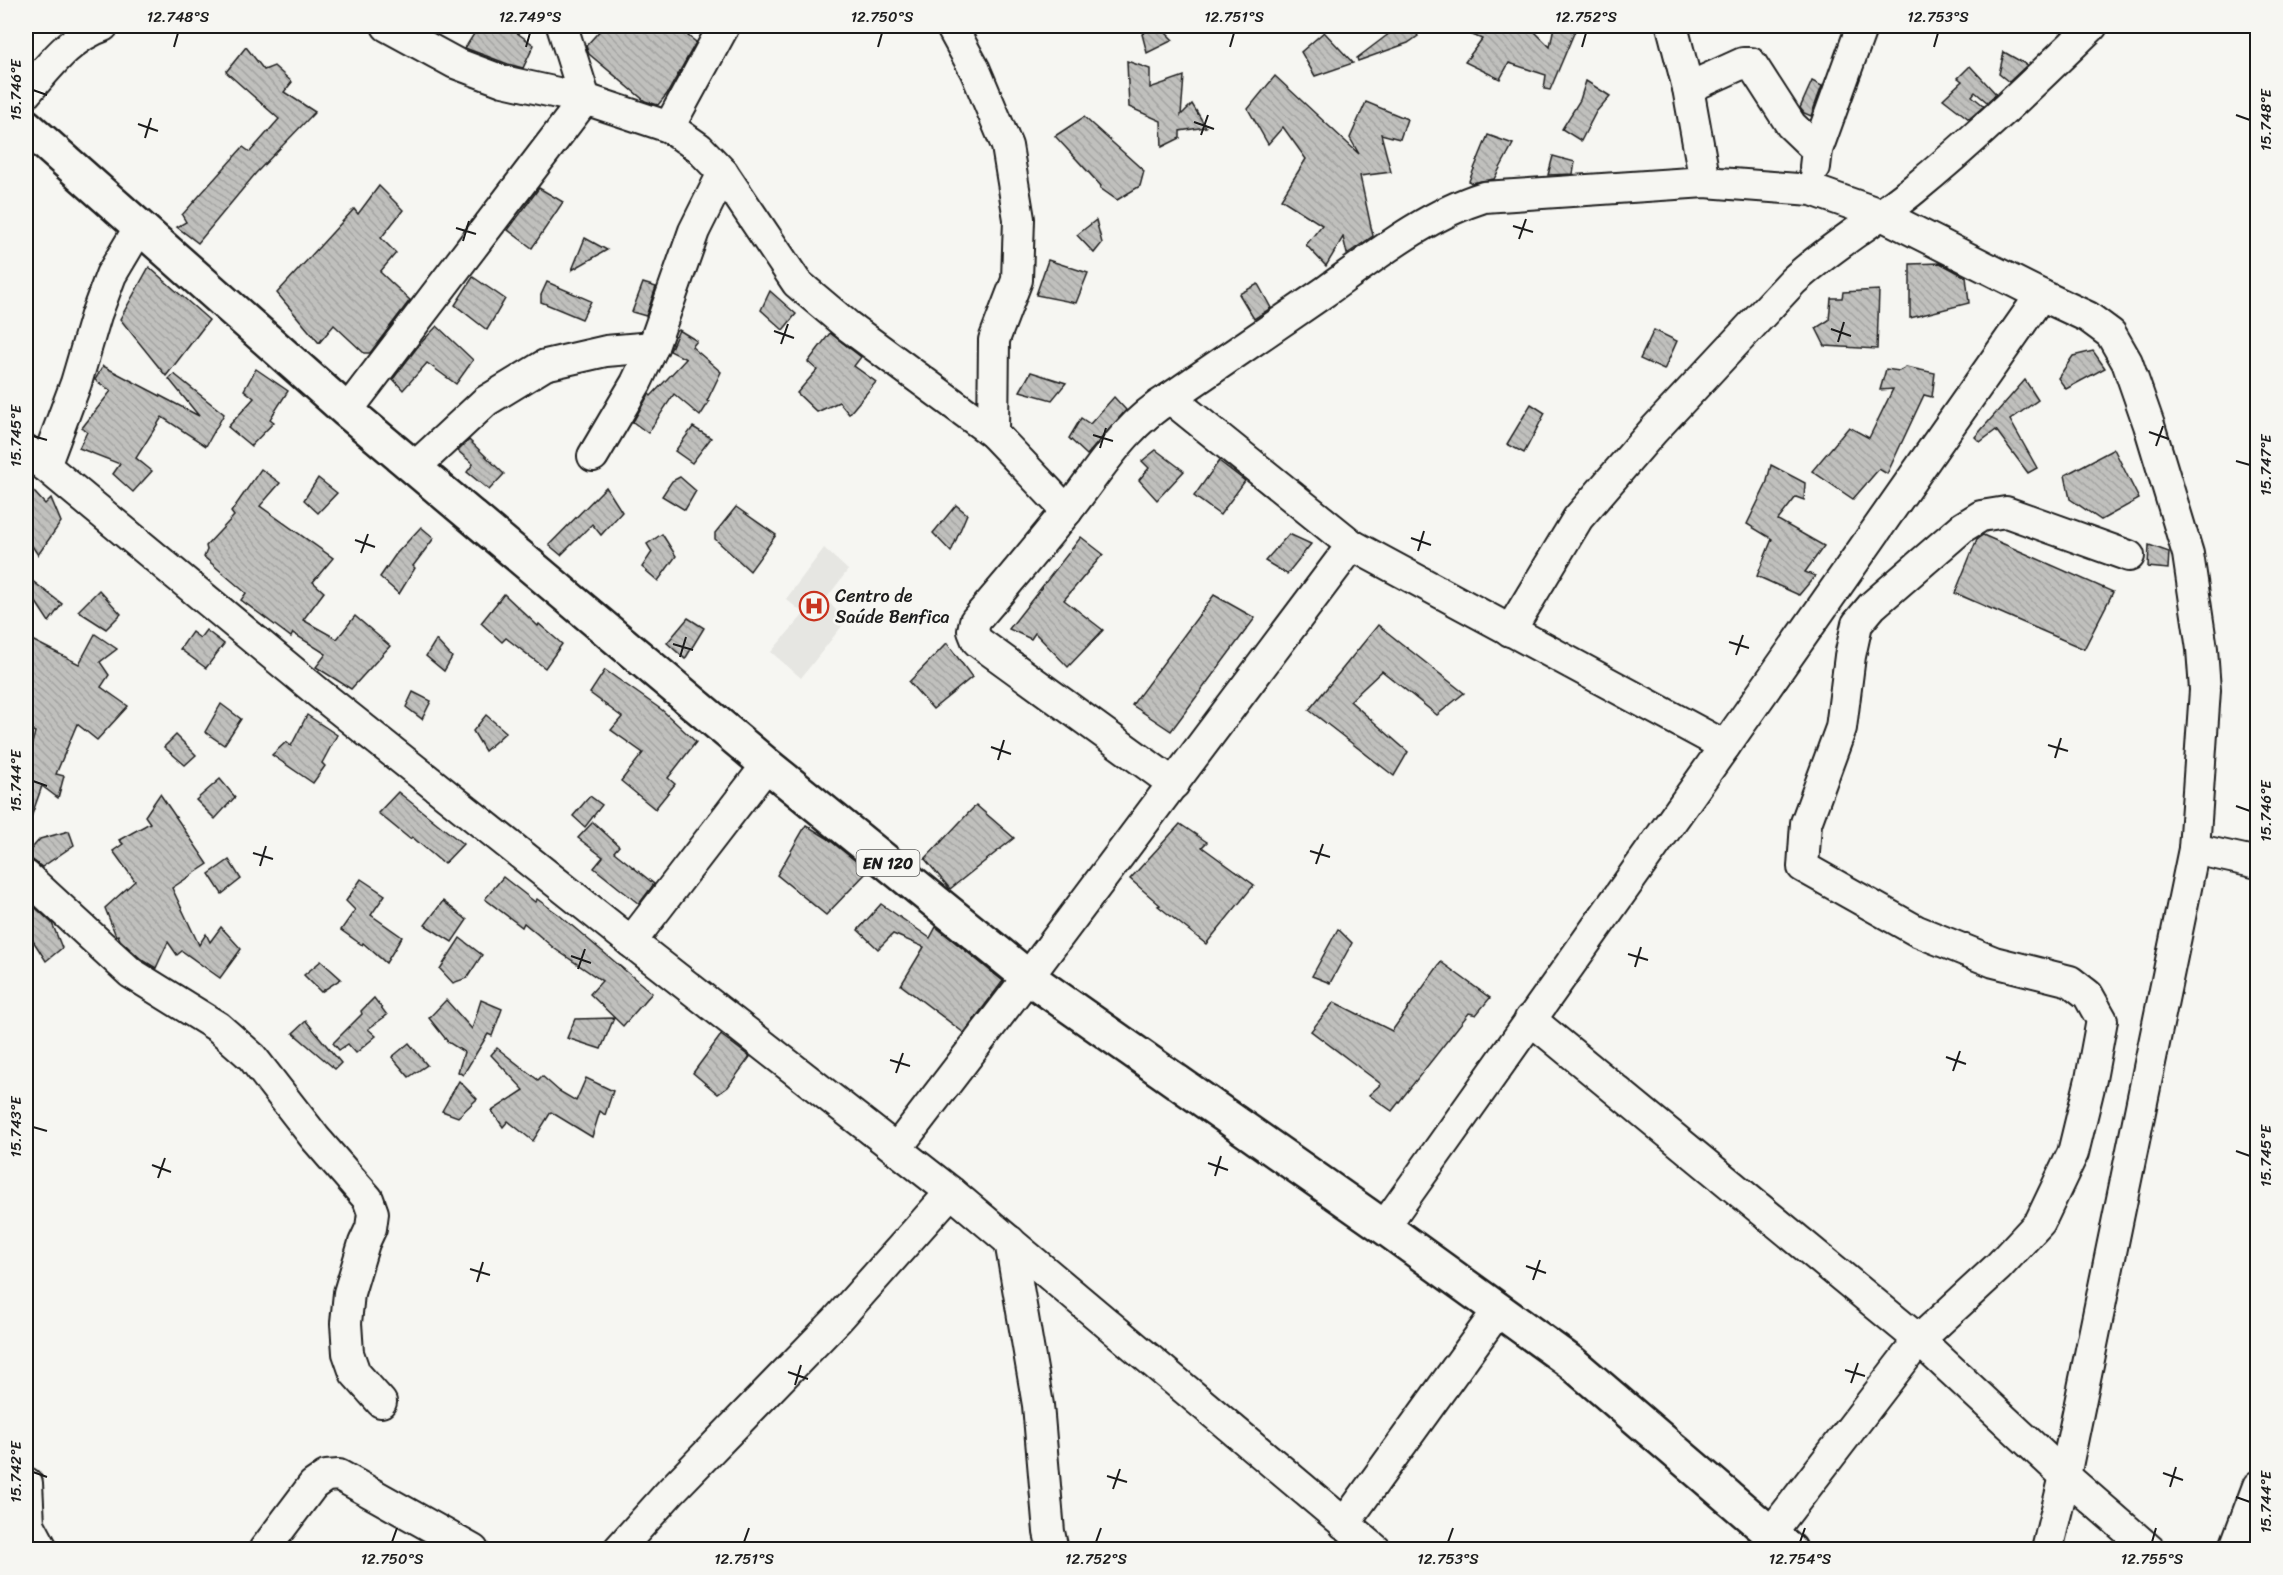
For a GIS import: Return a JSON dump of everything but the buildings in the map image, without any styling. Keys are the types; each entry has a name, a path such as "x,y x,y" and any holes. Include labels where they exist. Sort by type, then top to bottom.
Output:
{"main road":[{"name":"EN 120","path":"26,126 414,468 767,765 1028,977 1384,1227 1572,1363 1781,1541"}],"street":[{"path":"26,93 69,45 94,28 103,26"},
{"path":"387,26 455,63 503,81 585,99 669,127 699,148 723,172 797,283 848,326 993,433 1067,510"},
{"path":"562,26 585,99"},
{"path":"669,127 724,26"},
{"path":"951,26 975,70 1007,146 1019,219 1017,280 994,340 993,433"},
{"path":"1672,26 1688,88 1705,182"},
{"path":"1812,190 1817,150 1862,26"},
{"path":"1510,631 1578,518 1653,431 1792,281 1812,263 1922,182 2025,90 2092,26"},
{"path":"1688,88 1743,63 1751,63 1791,125 1817,150"},
{"path":"347,411 585,99"},
{"path":"593,456 636,383 653,347 690,241 723,172"},
{"path":"1174,784 977,641 973,631 975,621 1067,510 1119,442 1149,410 1170,398 1361,266 1457,206 1484,197 1705,182 1812,190 1880,214 2088,317 2111,334 2127,362 2149,425 2188,554 2202,649 2205,690 2194,849 2065,1476 2047,1550"},
{"path":"139,228 111,275 96,315 76,383 35,458 320,694 631,942 897,1148 1376,1550"},
{"path":"1384,1227 2041,295"},
{"path":"414,468 486,401 545,364 606,351 653,347"},
{"path":"1170,398 1352,545 1725,746"},
{"path":"1781,1541 1919,1340 1998,1267 2040,1222 2073,1153 2091,1079 2102,1020 2088,995 2070,981 1994,962 1917,932 1803,867 1806,823 1841,728 1850,656 1857,624 1872,606 1954,534 1981,516 2006,512 2129,556"},
{"path":"897,1148 1174,784 1352,545"},
{"path":"631,942 767,765"},
{"path":"2194,849 2258,863"},
{"path":"26,876 131,973 219,1027 252,1057 315,1138 368,1199 373,1213 371,1228 364,1243 349,1293 346,1323 348,1353 355,1373 381,1402"},
{"path":"1530,1019 1919,1340 2065,1476 2150,1550"},
{"path":"618,1550 671,1491 837,1320 951,1192"},
{"path":"1010,1241 1038,1405 1049,1532 1053,1550"},
{"path":"1344,1524 1499,1309"},
{"path":"264,1550 313,1485 327,1476 339,1475 472,1550"},
{"path":"27,1483 28,1524 43,1550"},
{"path":"2234,1550 2258,1486"}],"shaded area":[{"name":"Centro de Saúde Benfica","path":"824,548 848,570 826,599 846,621 801,678 771,652 804,614 786,599"}],"place":[{"name":"Centro de Saúde Benfica","path":"814,606"}]}
